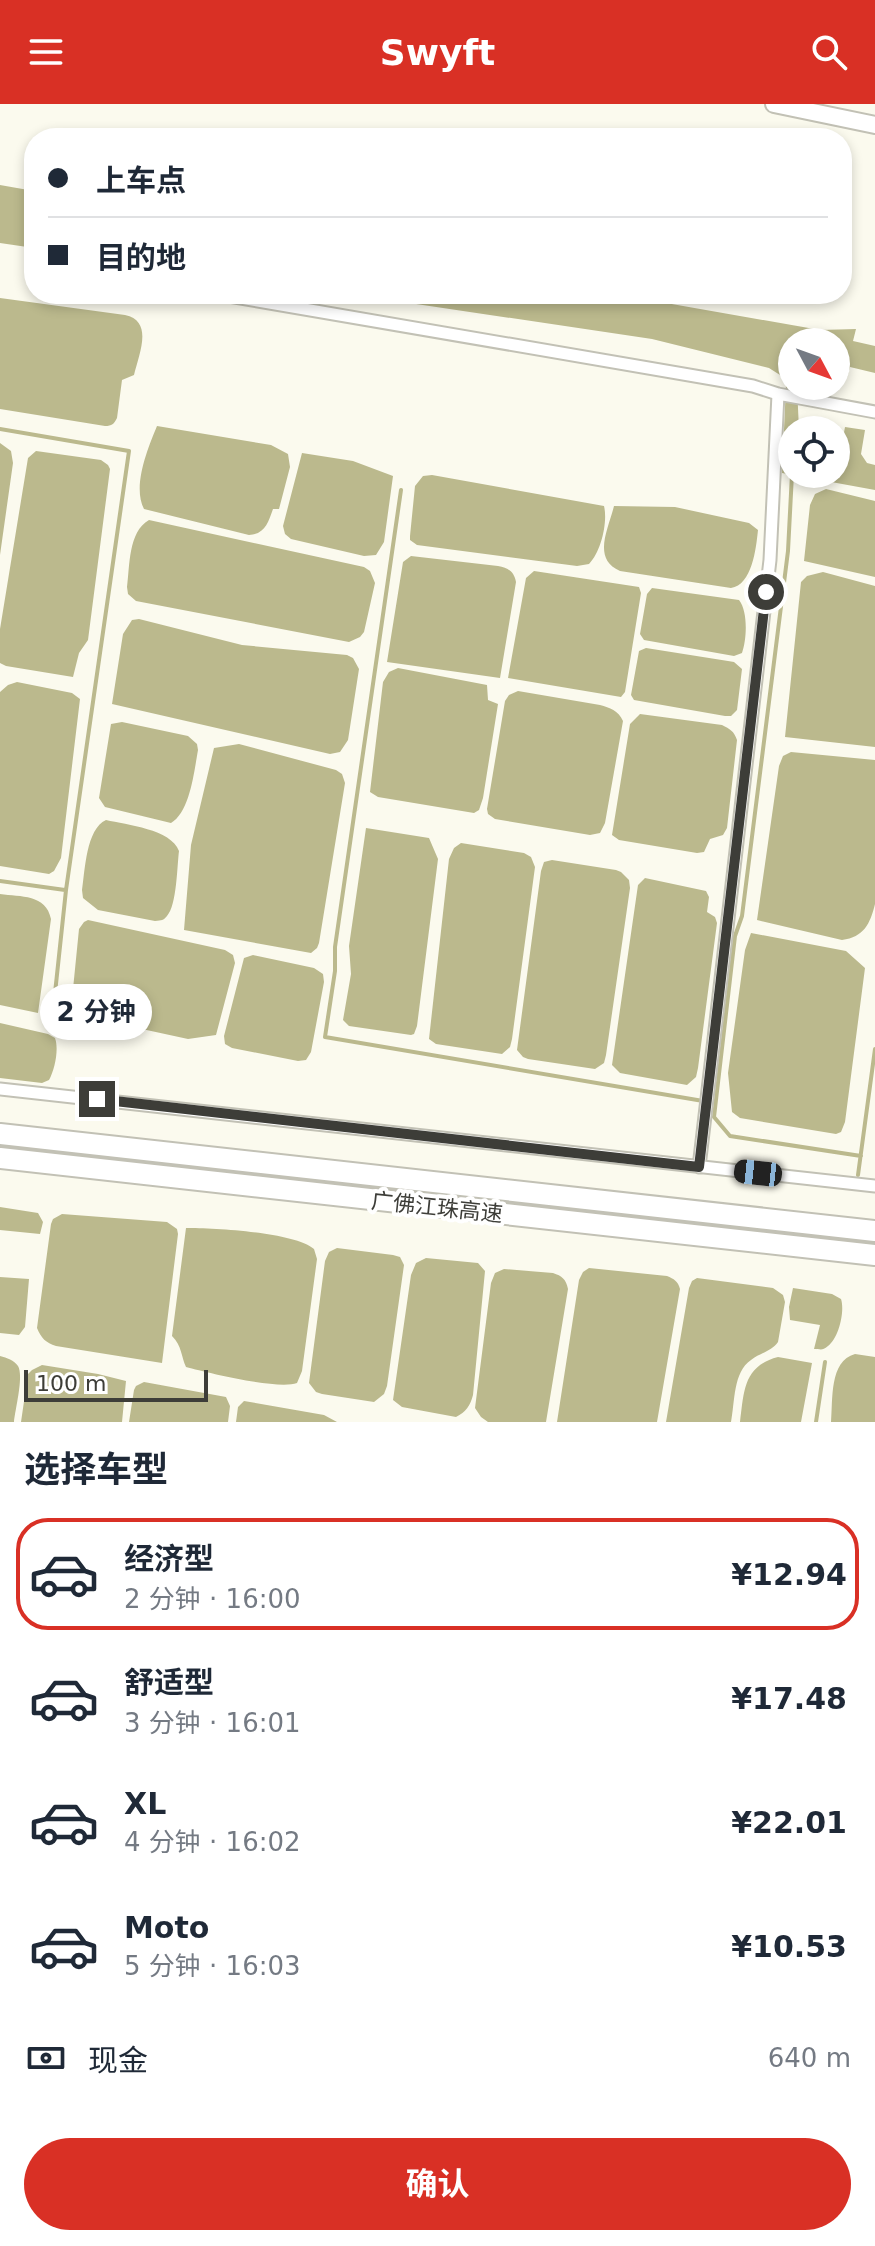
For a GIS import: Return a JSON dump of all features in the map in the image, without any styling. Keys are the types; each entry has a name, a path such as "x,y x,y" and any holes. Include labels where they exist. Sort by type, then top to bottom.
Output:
{"highway":[{"name":"广佛江珠高速","path":"0,1134 875,1231"},
{"name":"广佛江珠高速","path":"0,1158 875,1255"}],"street":[{"path":"774,104 875,125"},
{"path":"275,304 753,386 778,394 770,560 699,1167"},
{"path":"810,400 875,412"},
{"path":"0,1089 875,1186"}],"shaded area":[{"path":"0,185 24,189 24,247 0,243"},
{"path":"0,298 24,301 24,304 125,315 139,324 142,339 139,358 134,375 122,380 117,418 111,425 0,409"},
{"path":"416,304 672,304 809,328 778,328 778,374 769,368 652,339"},
{"path":"850,329 856,329 853,341 875,346 875,373 850,367"},
{"path":"785,400 798,400 798,416 785,416"},
{"path":"157,426 271,445 288,454 290,467 279,509 273,509 262,530 249,535 144,509 140,478"},
{"path":"850,428 865,430 861,454 867,463 875,465 875,490 850,485"},
{"path":"0,443 11,451 13,463 0,555"},
{"path":"36,451 101,460 110,469 88,640 79,653 73,677 0,663 0,629 28,458"},
{"path":"302,453 353,461 393,476 384,542 376,555 364,556 291,539 285,534 283,526"},
{"path":"432,475 604,506 604,528 597,552 589,564 577,566 417,545 410,540 415,486 423,476"},
{"path":"826,489 875,501 875,577 804,561 810,505 815,494"},
{"path":"614,506 675,507 749,523 758,530 748,573 744,580 731,588 620,571 611,566 604,551"},
{"path":"149,520 364,567 370,571 375,583 364,632 349,642 136,601 128,594 127,587 131,550 137,533"},
{"path":"411,556 498,566 512,573 516,582 500,678 387,662 403,562"},
{"path":"534,571 639,587 641,593 625,692 621,697 508,678 526,578"},
{"path":"823,572 875,586 875,747 785,737 801,582 807,576"},
{"path":"652,588 739,600 746,625 742,653 734,656 644,640 640,634 647,594"},
{"path":"139,619 242,645 353,658 359,669 348,740 340,752 330,754 112,704 123,634 132,620"},
{"path":"646,648 734,662 742,669 737,710 731,716 725,716 634,700 631,695 639,651"},
{"path":"398,668 487,685 488,700 498,704 483,798 479,810 474,813 378,797 370,792 383,682 389,672"},
{"path":"17,682 72,693 80,699 61,858 49,874 0,866 0,692"},
{"path":"518,691 600,705 621,717 623,721 605,823 600,833 590,835 495,819 488,814 505,701"},
{"path":"640,714 722,725 736,737 727,828 723,835 710,839 704,852 619,840 612,835 630,724"},
{"path":"122,722 188,736 197,744 187,801 171,823 105,807 99,798 111,724"},
{"path":"239,744 342,774 345,783 319,943 311,953 184,930 191,845 214,748"},
{"path":"791,752 875,760 875,904 871,918 856,936 842,940 757,920 779,766 783,756"},
{"path":"106,820 158,833 179,851 173,903 163,920 98,910 83,898 90,841 99,825"},
{"path":"366,828 429,838 438,859 417,1026 411,1035 349,1026 343,1020 351,974 349,946"},
{"path":"461,843 524,853 531,857 535,867 512,1039 510,1047 502,1054 436,1044 429,1039 449,859 454,848"},
{"path":"552,860 616,870 629,880 606,1055 604,1063 595,1069 528,1059 517,1050 541,871 544,862"},
{"path":"645,878 706,891 709,897 707,912 715,917 717,923 698,1068 696,1077 687,1085 620,1073 612,1065 638,885"},
{"path":"0,894 32,898 44,905 51,919 38,1013 0,1005"},
{"path":"88,920 225,950 233,955 235,963 216,1035 188,1039 82,1016 71,1009 79,929"},
{"path":"751,933 846,951 865,968 845,1122 841,1132 836,1134 740,1118 732,1112 728,1073 745,950"},
{"path":"253,955 314,968 323,974 311,1052 306,1060 232,1048 225,1044 224,1036 244,958"},
{"path":"0,1023 55,1038 56,1059 49,1080 42,1083 0,1078"},
{"path":"0,1207 38,1213 43,1222 40,1234 0,1230"},
{"path":"62,1214 167,1222 177,1229 162,1363 56,1346 40,1335 37,1328 51,1224"},
{"path":"186,1228 272,1235 304,1243 314,1249 317,1259 302,1371 297,1383 260,1383 186,1367 180,1347 172,1336"},
{"path":"337,1248 393,1255 400,1257 404,1265 387,1386 384,1394 374,1402 322,1394 309,1383 325,1261 329,1252"},
{"path":"426,1258 478,1263 485,1271 473,1395 467,1408 456,1417 402,1407 393,1400 411,1275 416,1263"},
{"path":"589,1268 667,1276 679,1286 657,1422 557,1422 579,1280"},
{"path":"504,1269 553,1273 563,1278 568,1289 546,1422 488,1422 475,1408 491,1283 495,1273"},
{"path":"0,1277 29,1279 25,1327 19,1335 0,1333"},
{"path":"697,1278 773,1288 783,1295 785,1302 778,1342 751,1360 741,1372 731,1422 666,1422 689,1288"},
{"path":"793,1288 832,1294 841,1299 838,1331 824,1349 814,1349 820,1325 790,1320"},
{"path":"855,1354 875,1357 875,1422 831,1422 837,1373 841,1364"},
{"path":"0,1356 14,1362 20,1371 14,1422 0,1422"},
{"path":"778,1357 812,1363 801,1422 740,1422 747,1382 758,1367"},
{"path":"42,1365 126,1381 122,1422 21,1422 28,1374"},
{"path":"144,1382 226,1397 230,1406 228,1422 129,1422 134,1390"},
{"path":"244,1401 324,1415 337,1422 236,1422 238,1407"}],"waterway":[{"path":"0,429 129,451 66,890 53,1012"},
{"path":"791,488 788,551 742,916 735,936 714,1117 730,1136 861,1156"},
{"path":"401,490 335,947 335,971 325,1037 715,1103"},
{"path":"0,881 65,890"},
{"path":"858,1175 875,1049"},
{"path":"816,1422 825,1362"}],"route":[{"path":"97,1099 699,1167 766,592"}]}
